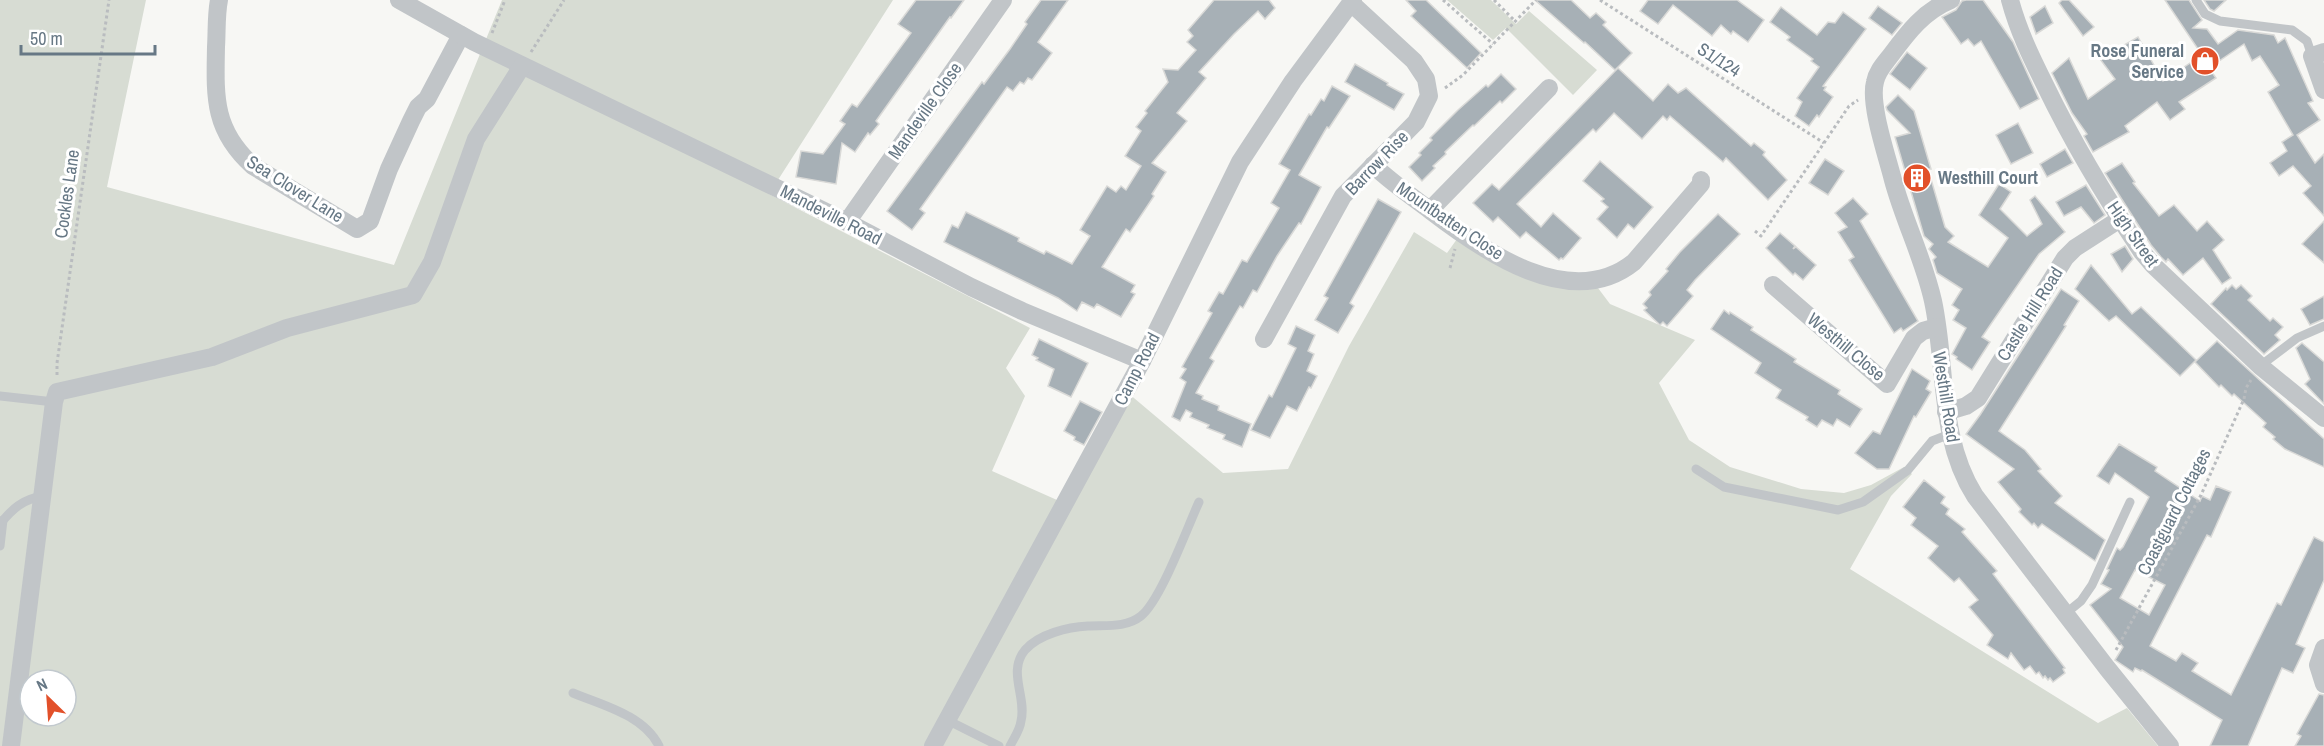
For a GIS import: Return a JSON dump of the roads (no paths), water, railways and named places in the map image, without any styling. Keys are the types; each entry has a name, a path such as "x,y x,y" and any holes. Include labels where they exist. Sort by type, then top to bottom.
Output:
{"street":[{"name":"Sea Clover Lane","path":"219,0 215,87 220,116 228,138 238,153 253,166 357,229 370,221 389,169 418,106 427,99 461,35"},
{"path":"10,746 56,397 212,357 287,328 413,295 432,262 476,140 522,66 399,0"},
{"name":"Mandeville Close","path":"847,222 1003,0"},
{"name":"High Street","path":"2010,0 2017,26 2056,108 2120,219 2153,265 2260,366 2324,418"},
{"name":"Barrow Rise","path":"1264,339 1337,205 1350,187 1416,122 1429,96 1426,79 1414,61 1352,1"},
{"name":"Camp Road","path":"933,746 1142,361 1240,162 1293,81 1352,1"},
{"name":"Westhill Road","path":"1939,2 1909,30 1881,68 1875,81 1874,96 1895,188 1929,285 1937,327 1950,434 1960,470 1975,496 2170,746"},
{"path":"2318,54 2324,90"},
{"name":"Mandeville Road","path":"522,66 847,222 991,297 1142,361"},
{"path":"1430,210 1549,88"},
{"name":"Mountbatten Close","path":"1373,165 1387,179 1496,256 1562,280 1587,281 1614,274 1635,262 1701,184 1701,180"},
{"name":"Castle Hill Road","path":"1947,412 1966,406 1978,398 2065,258 2075,248 2120,219"},
{"name":"Westhill Close","path":"1773,285 1887,384 1914,338 1923,331 1937,327"},
{"path":"2324,648 2318,665 2324,684"}],"lane":[{"path":"2196,0 2205,14 2220,21 2292,30 2307,41 2318,54"},
{"path":"2260,366 2297,338 2324,326"},
{"path":"0,396 56,397"},
{"path":"1696,469 1724,487 1838,510 1863,502 1908,470 1932,441 1950,434"},
{"path":"0,546 1,522 10,511 28,498 43,496"},
{"path":"1010,746 1022,721 1017,674 1018,662 1024,651 1031,644 1065,629 1130,623 1142,615 1155,598 1199,502"},
{"path":"2065,614 2081,601 2092,585 2130,502"},
{"path":"573,693 621,713 645,727 659,746"},
{"path":"947,720 999,746"}],"place":[{"name":"Rose Funeral Service","path":"2205,61"},
{"name":"Westhill Court","path":"1917,178"}]}
